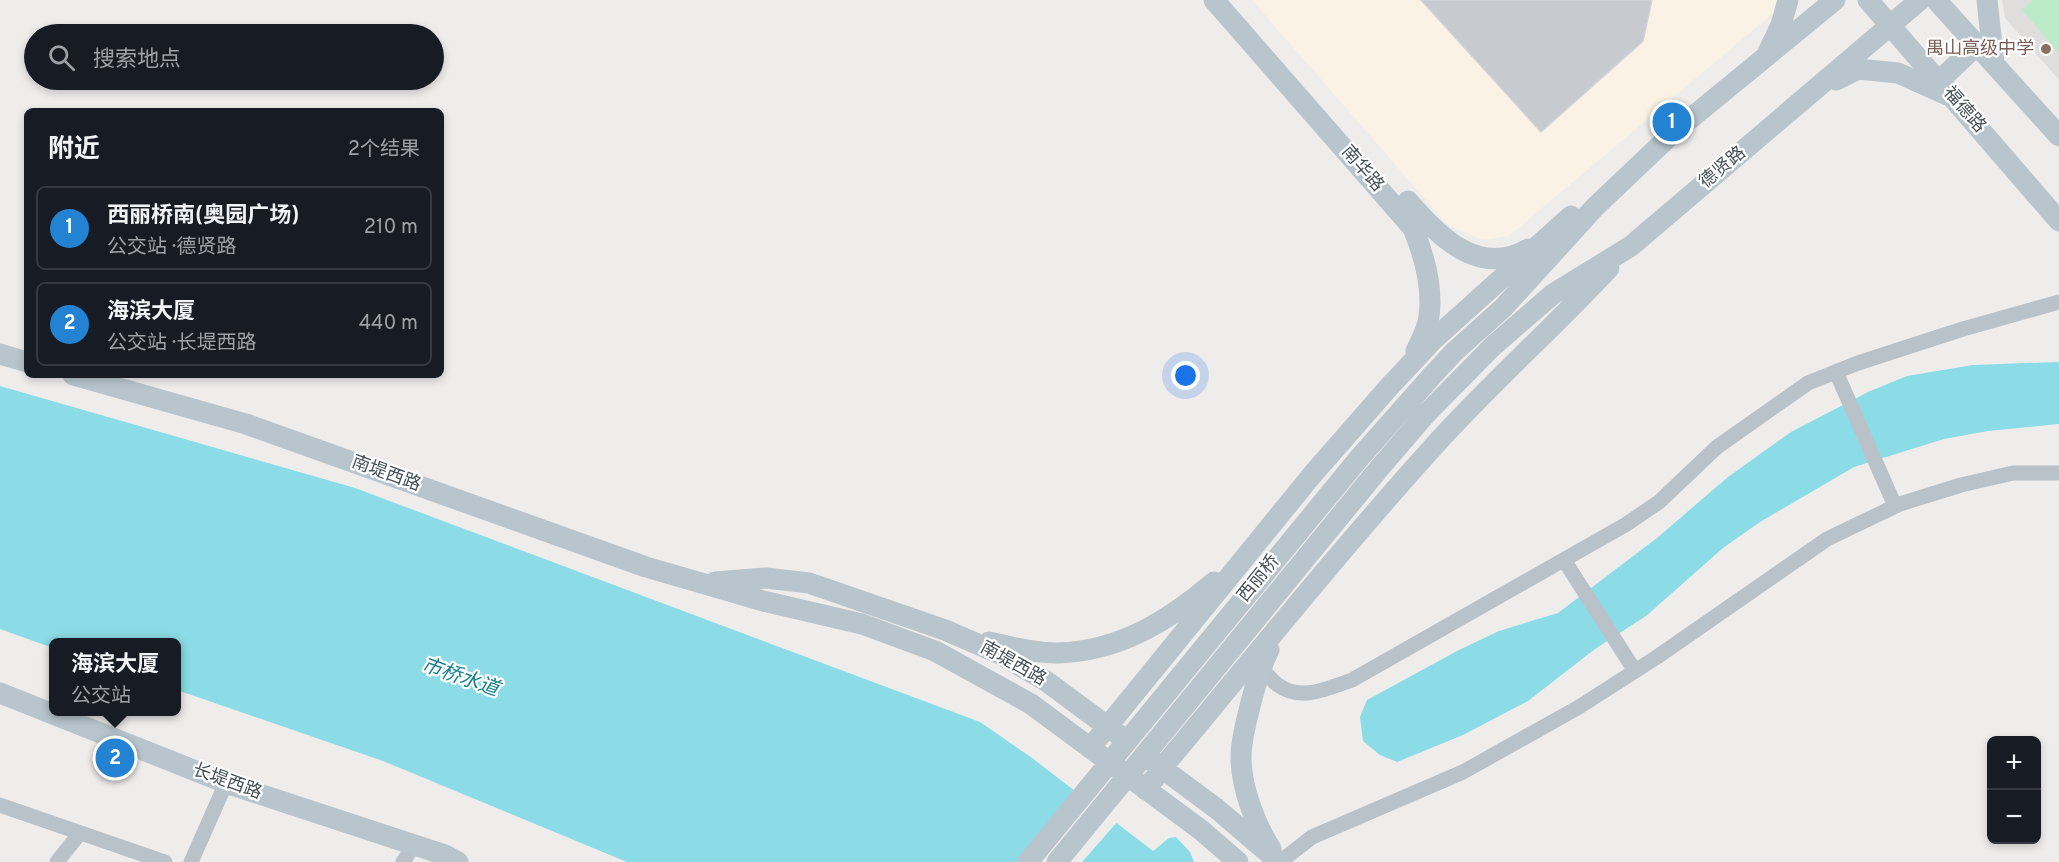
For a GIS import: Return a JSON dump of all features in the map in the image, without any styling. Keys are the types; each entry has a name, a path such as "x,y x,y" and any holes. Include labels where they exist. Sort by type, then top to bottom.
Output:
{"main road":[{"name":"南华路","path":"1214,0 1413,228 1419,243 1430,298 1429,317 1423,336 1407,368"},
{"name":"南华路","path":"1233,0 1439,235 1458,248 1490,259 1506,259 1521,254 1544,240"},
{"path":"1765,58 1781,25 1788,0"},
{"path":"1090,748 1312,475 1433,340 1575,212 1835,0"},
{"name":"福德路","path":"1868,0 2059,221"},
{"name":"德贤路","path":"1518,324 1553,294 1631,246 1920,0"},
{"path":"1936,0 2059,136"},
{"path":"1988,0 1994,64"},
{"path":"1939,81 1977,45"},
{"path":"1809,94 1858,69 1898,73 1953,97"},
{"name":"西丽桥","path":"1028,862 1408,400 1454,352 1503,308 1595,207 1674,132"},
{"path":"1146,790 1284,622 1435,445 1631,246"},
{"name":"西丽桥","path":"1057,862 1425,415 1470,368 1518,324"},
{"path":"0,354 24,361"},
{"name":"南堤西路","path":"83,378 246,424 696,583 862,624 935,651 1031,704 1201,830 1238,862"},
{"path":"949,632 1036,651 1057,653 1099,648 1123,641 1159,624 1195,598 1253,548"},
{"name":"南堤西路","path":"696,583 766,578 809,583 949,632 998,653 1046,681 1217,809 1280,862"},
{"path":"1280,862 1267,843 1255,816 1245,786 1241,758 1243,733 1261,668 1284,622"},
{"name":"长堤西路","path":"0,693 49,713"},
{"name":"长堤西路","path":"58,716 408,854 445,855 458,862"}],"street":[{"path":"1261,668 1277,685 1303,694 1324,690 1352,680 1624,525 1659,502 1717,447 1809,383 1963,329 2059,302"},
{"path":"1836,372 1895,506"},
{"path":"1280,862 1312,837 1463,772 1579,707 1827,539 1895,506 1961,485 2013,473 2059,473"},
{"path":"1564,560 1635,671"},
{"path":"191,862 226,783"},
{"path":"0,805 165,862"},
{"path":"57,862 80,833"}],"shaded area":[{"path":"1252,0 1779,0 1779,8 1509,236 1482,240 1448,225"},
{"name":"禺山高级中学","path":"2002,0 2059,0 2059,80 2005,18"}],"green space":[{"path":"2033,0 2059,0 2059,53 2022,10"}],"water":[{"path":"2059,362 2059,424 1988,431 1944,439 1854,467 1760,522 1723,548 1646,616 1595,649 1528,701 1463,735 1397,762 1380,755 1363,741 1360,717 1367,700 1499,631 1558,613 1657,538 1728,477 1791,432 1868,392 1907,376 1973,365"},
{"name":"市桥水道","path":"0,386 355,488 980,722 1032,758 1153,851 1169,838 1176,837 1190,852 1194,862 627,862 383,761 181,691 181,638 49,638 49,647 0,629"}],"pier":[{"path":"1081,791 1119,820 1082,862 1020,862"}],"building":[{"path":"1421,0 1652,0 1643,41 1541,132"}],"place":[{"name":"禺山高级中学","path":"2046,49"},
{"name":"西丽桥南(奥园广场)","path":"1672,122"},
{"name":"海滨大厦","path":"115,758"}]}
